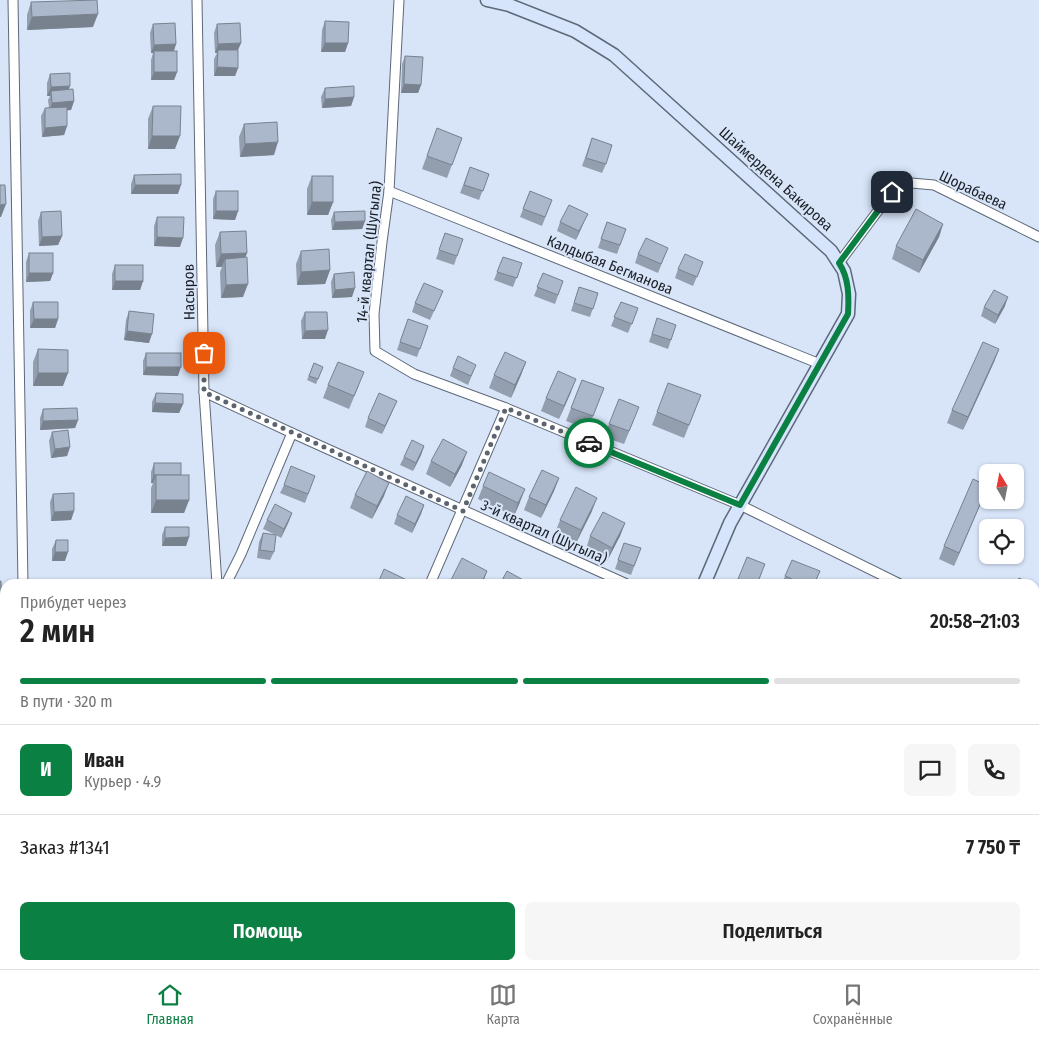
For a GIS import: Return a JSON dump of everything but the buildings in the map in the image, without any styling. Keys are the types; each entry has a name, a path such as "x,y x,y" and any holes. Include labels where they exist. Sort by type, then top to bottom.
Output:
{"street":[{"path":"13,0 23,579"},
{"name":"Насыров","path":"197,0 204,392 217,579"},
{"name":"14-й квартал (Шугыла)","path":"399,0 389,191 374,314 376,350 414,374 506,408 740,505 890,579"},
{"name":"Шаймердена Бакирова","path":"487,0 509,5 574,31 614,55 796,218 831,251 844,271 849,294 848,314 740,505 706,579"},
{"name":"Шорабаева","path":"839,263 892,192 912,183 934,185 1039,237"},
{"name":"Калдыбая Бегманова","path":"389,191 820,364"},
{"name":"3-й квартал (Шугыла)","path":"204,392 616,579"},
{"path":"432,579 506,408"},
{"path":"228,579 292,433"}],"way so far":[{"path":"204,353 204,392 463,511 506,408 589,443"}],"route":[{"path":"589,443 740,505 848,314 849,294 844,271 839,263 892,192"}]}
